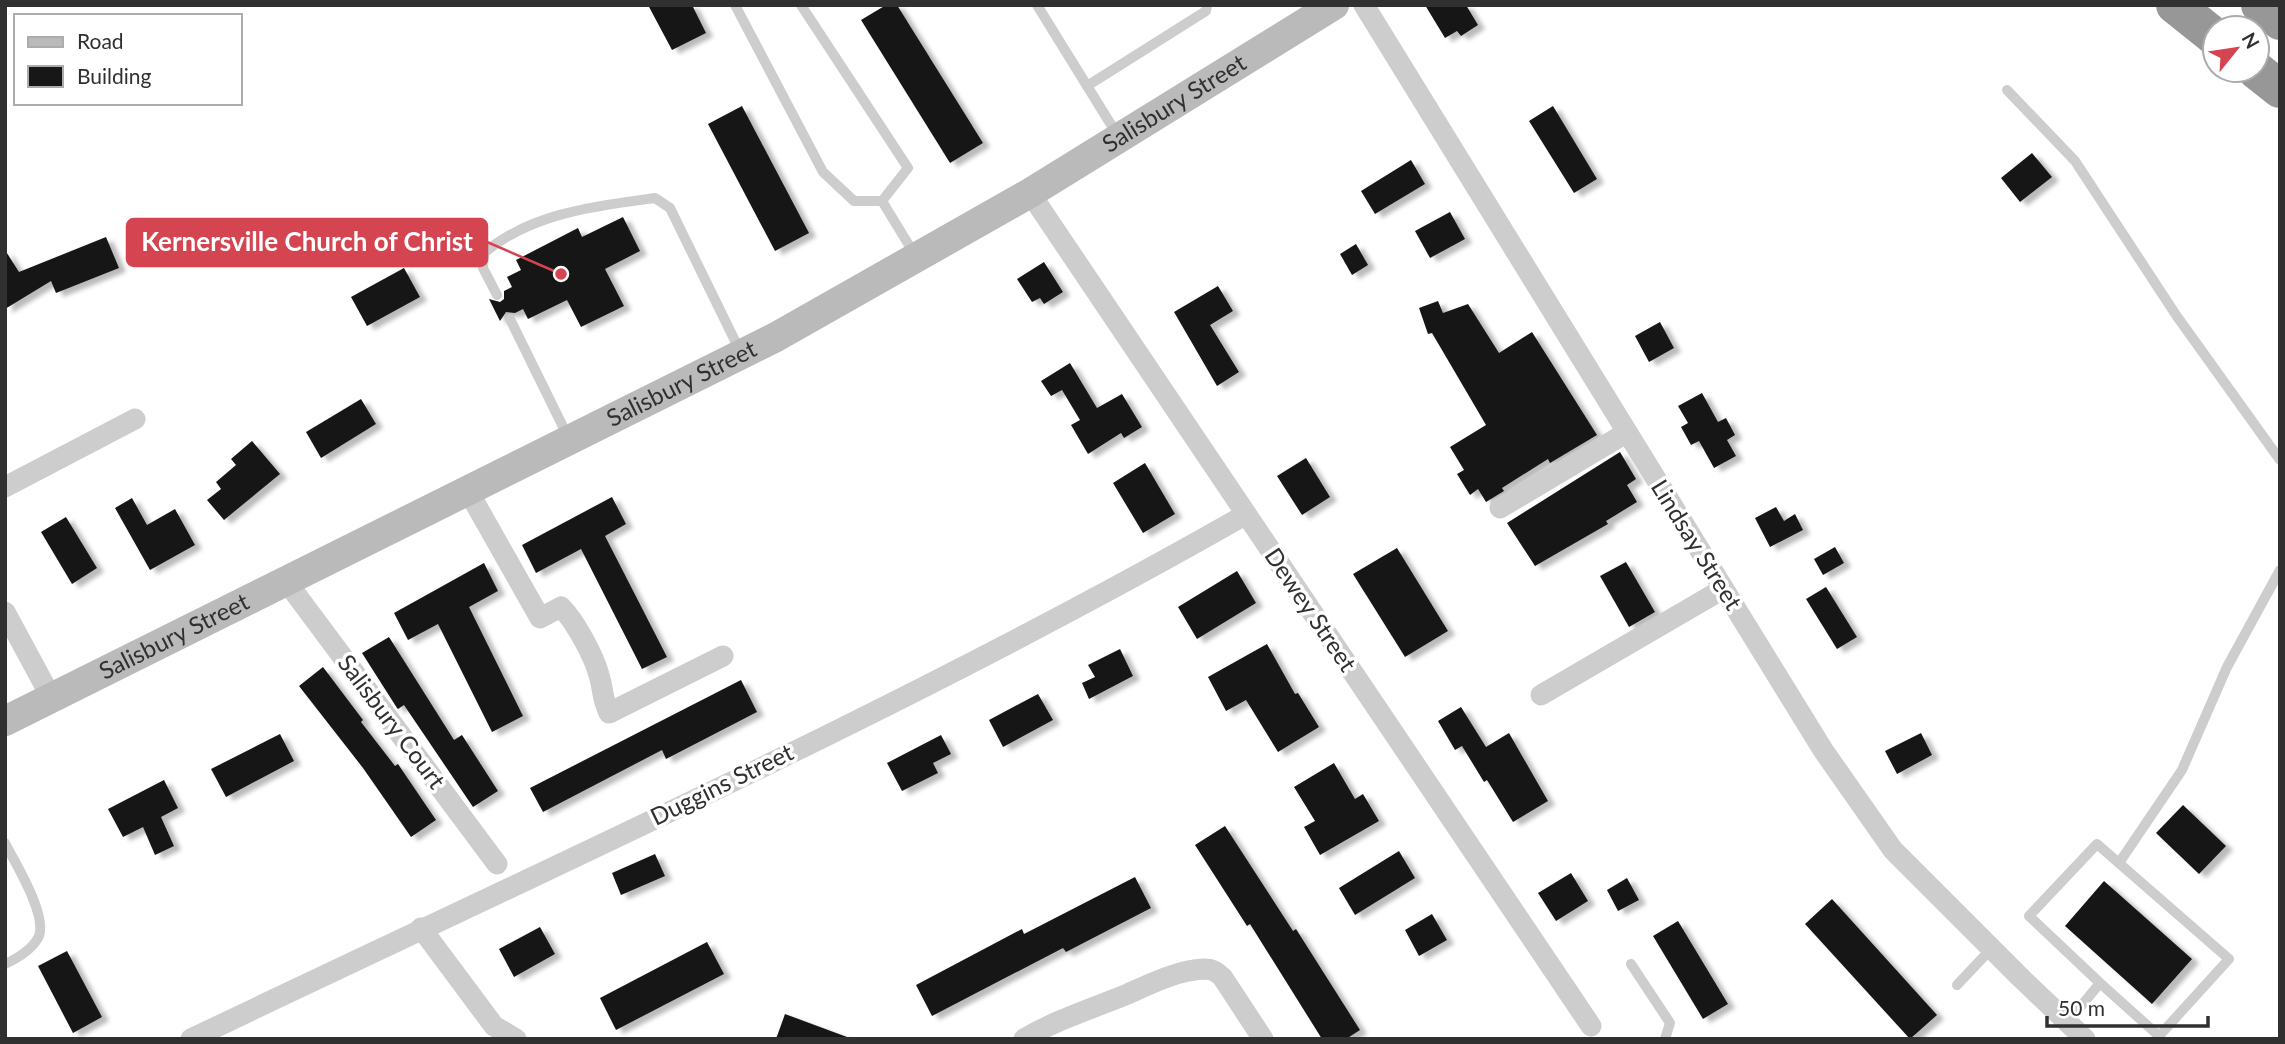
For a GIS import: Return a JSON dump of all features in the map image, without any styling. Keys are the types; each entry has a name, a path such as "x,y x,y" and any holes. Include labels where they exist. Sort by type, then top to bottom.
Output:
{"highway":[{"path":"2175,5 2201,26"},
{"path":"2260,5 2280,21"}],"main road":[{"name":"Salisbury Street","path":"5,721 742,354 1030,193 1334,5"}],"street":[{"name":"Lindsay Street","path":"1364,5 1823,750 1893,850 2085,1039"},
{"name":"Dewey Street","path":"1030,193 1595,1032"},
{"path":"5,487 135,419"},
{"path":"1500,508 1626,433"},
{"path":"467,489 540,618 561,607 573,620 600,675 602,698 609,713 723,656"},
{"name":"Duggins Street","path":"191,1039 803,746 1139,575 1245,515"},
{"name":"Salisbury Court","path":"286,581 497,864"},
{"path":"1541,695 1723,589"},
{"path":"5,612 52,699"},
{"path":"421,928 494,1026 516,1039"},
{"path":"1024,1039 1078,1013 1151,984 1190,971 1208,969 1216,971 1223,978 1263,1039"}],"lane":[{"path":"735,5 823,172 854,201 882,201"},
{"path":"801,5 908,169 882,201"},
{"path":"1037,5 1120,138"},
{"path":"1087,86 1206,11 1208,5"},
{"path":"2007,90 2075,160 2176,315 2280,460"},
{"path":"497,295 483,268 484,253 497,242 538,221 588,207 655,198 670,208 742,354"},
{"path":"882,201 916,257"},
{"path":"510,319 569,439"},
{"path":"2119,863 2182,770 2227,667 2280,570"},
{"path":"5,843 37,909 40,932 34,944 5,964"},
{"path":"2097,844 2229,959 2159,1035 2101,983 2029,916 2097,844"},
{"path":"1957,985 1992,949"},
{"path":"1631,964 1670,1023 1665,1039"},
{"path":"2068,1022 2101,983"}],"building":[{"path":"648,5 692,5 706,33 672,50"},
{"path":"886,5 897,5 983,143 950,163 861,20"},
{"path":"1425,5 1466,5 1478,25 1461,36 1457,31 1445,38"},
{"path":"742,106 809,233 775,251 708,124"},
{"path":"1553,106 1597,179 1574,193 1529,121"},
{"path":"2032,153 2052,177 2020,202 2001,178"},
{"path":"1411,160 1425,184 1375,214 1361,191"},
{"path":"1450,212 1465,239 1430,258 1415,231"},
{"path":"623,217 640,251 605,269 624,306 581,327 567,300 528,319 523,309 515,313 506,312 500,321 489,299 500,302 504,299 504,291 512,287 507,277 521,270 516,260 578,228 582,237"},
{"path":"106,237 119,268 56,293 51,281 5,309 5,250 19,272"},
{"path":"1356,244 1368,265 1352,275 1340,254"},
{"path":"1044,262 1063,292 1044,304 1040,298 1032,302 1017,279"},
{"path":"404,268 420,297 367,326 351,297"},
{"path":"1218,286 1233,311 1210,325 1239,372 1217,386 1174,312"},
{"path":"1438,301 1443,313 1468,304 1499,353 1532,332 1597,435 1550,463 1548,459 1502,488 1504,491 1486,502 1478,489 1470,495 1457,474 1464,470 1450,447 1486,425 1432,333 1428,334 1419,308"},
{"path":"1660,322 1674,348 1649,362 1635,336"},
{"path":"1070,363 1097,408 1122,394 1142,427 1124,438 1121,433 1088,454 1071,425 1080,420 1062,390 1051,396 1041,381"},
{"path":"1702,393 1718,422 1726,418 1735,435 1727,440 1736,456 1714,468 1699,441 1691,445 1681,427 1688,423 1678,406"},
{"path":"361,399 376,424 321,458 306,432"},
{"path":"252,441 280,474 224,520 207,500 221,489 216,482 236,465 231,459"},
{"path":"1620,452 1636,479 1627,485 1637,502 1606,521 1608,524 1535,566 1507,523"},
{"path":"1306,458 1330,497 1302,515 1277,476"},
{"path":"1145,463 1175,514 1143,533 1113,483"},
{"path":"612,497 626,524 605,536 667,657 642,669 581,549 536,573 522,545"},
{"path":"132,498 147,525 175,509 195,545 150,570 115,508"},
{"path":"1776,507 1784,521 1795,514 1803,530 1770,547 1755,518"},
{"path":"66,517 97,568 72,584 41,532"},
{"path":"1835,547 1844,563 1823,575 1814,559"},
{"path":"1397,548 1448,631 1405,657 1353,574"},
{"path":"1626,562 1655,612 1629,627 1600,576"},
{"path":"484,563 498,591 469,607 523,716 492,732 438,624 408,640 394,613"},
{"path":"1237,571 1256,603 1197,639 1178,607"},
{"path":"1826,587 1857,637 1837,649 1806,599"},
{"path":"389,637 454,740 462,735 498,791 473,807 404,705 397,708 362,653"},
{"path":"1267,644 1295,694 1298,693 1319,727 1278,752 1246,700 1226,711 1208,677"},
{"path":"1120,649 1133,676 1089,699 1082,683 1095,677 1088,665"},
{"path":"323,667 395,766 398,764 436,820 411,837 363,768 299,686"},
{"path":"741,680 757,712 666,759 662,750 543,812 530,788"},
{"path":"1038,694 1053,720 1003,747 989,720"},
{"path":"1461,707 1486,747 1509,733 1548,801 1513,822 1462,746 1455,750 1438,721"},
{"path":"1921,733 1932,755 1897,774 1885,751"},
{"path":"280,734 294,761 226,797 211,769"},
{"path":"941,735 951,754 933,763 938,773 902,791 887,763"},
{"path":"1334,763 1355,799 1363,794 1379,821 1320,855 1304,827 1315,821 1294,787"},
{"path":"164,780 178,808 161,817 174,846 155,855 143,827 123,837 108,809"},
{"path":"2183,805 2226,846 2199,874 2156,833"},
{"path":"1225,826 1293,931 1296,929 1360,1030 1346,1039 1322,1039 1250,924 1247,926 1195,845"},
{"path":"1399,851 1415,878 1355,915 1339,888"},
{"path":"655,854 665,876 621,895 612,873"},
{"path":"1571,873 1588,901 1556,921 1538,893"},
{"path":"1135,877 1151,908 1066,952 1063,948 932,1016 916,985 1022,929 1024,934"},
{"path":"1627,878 1639,900 1618,911 1607,890"},
{"path":"2104,881 2192,959 2152,1004 2065,926"},
{"path":"1832,899 1937,1015 1910,1039 1805,924"},
{"path":"1432,914 1447,940 1419,956 1405,930"},
{"path":"1678,921 1728,1004 1703,1019 1653,936"},
{"path":"540,927 555,954 514,977 499,949"},
{"path":"707,942 724,974 616,1030 600,998"},
{"path":"67,951 102,1017 73,1033 38,966"},
{"path":"785,1014 847,1037 847,1039 776,1039"}],"place":[{"name":"Kernersville Church of Christ","path":"561,274"}]}
